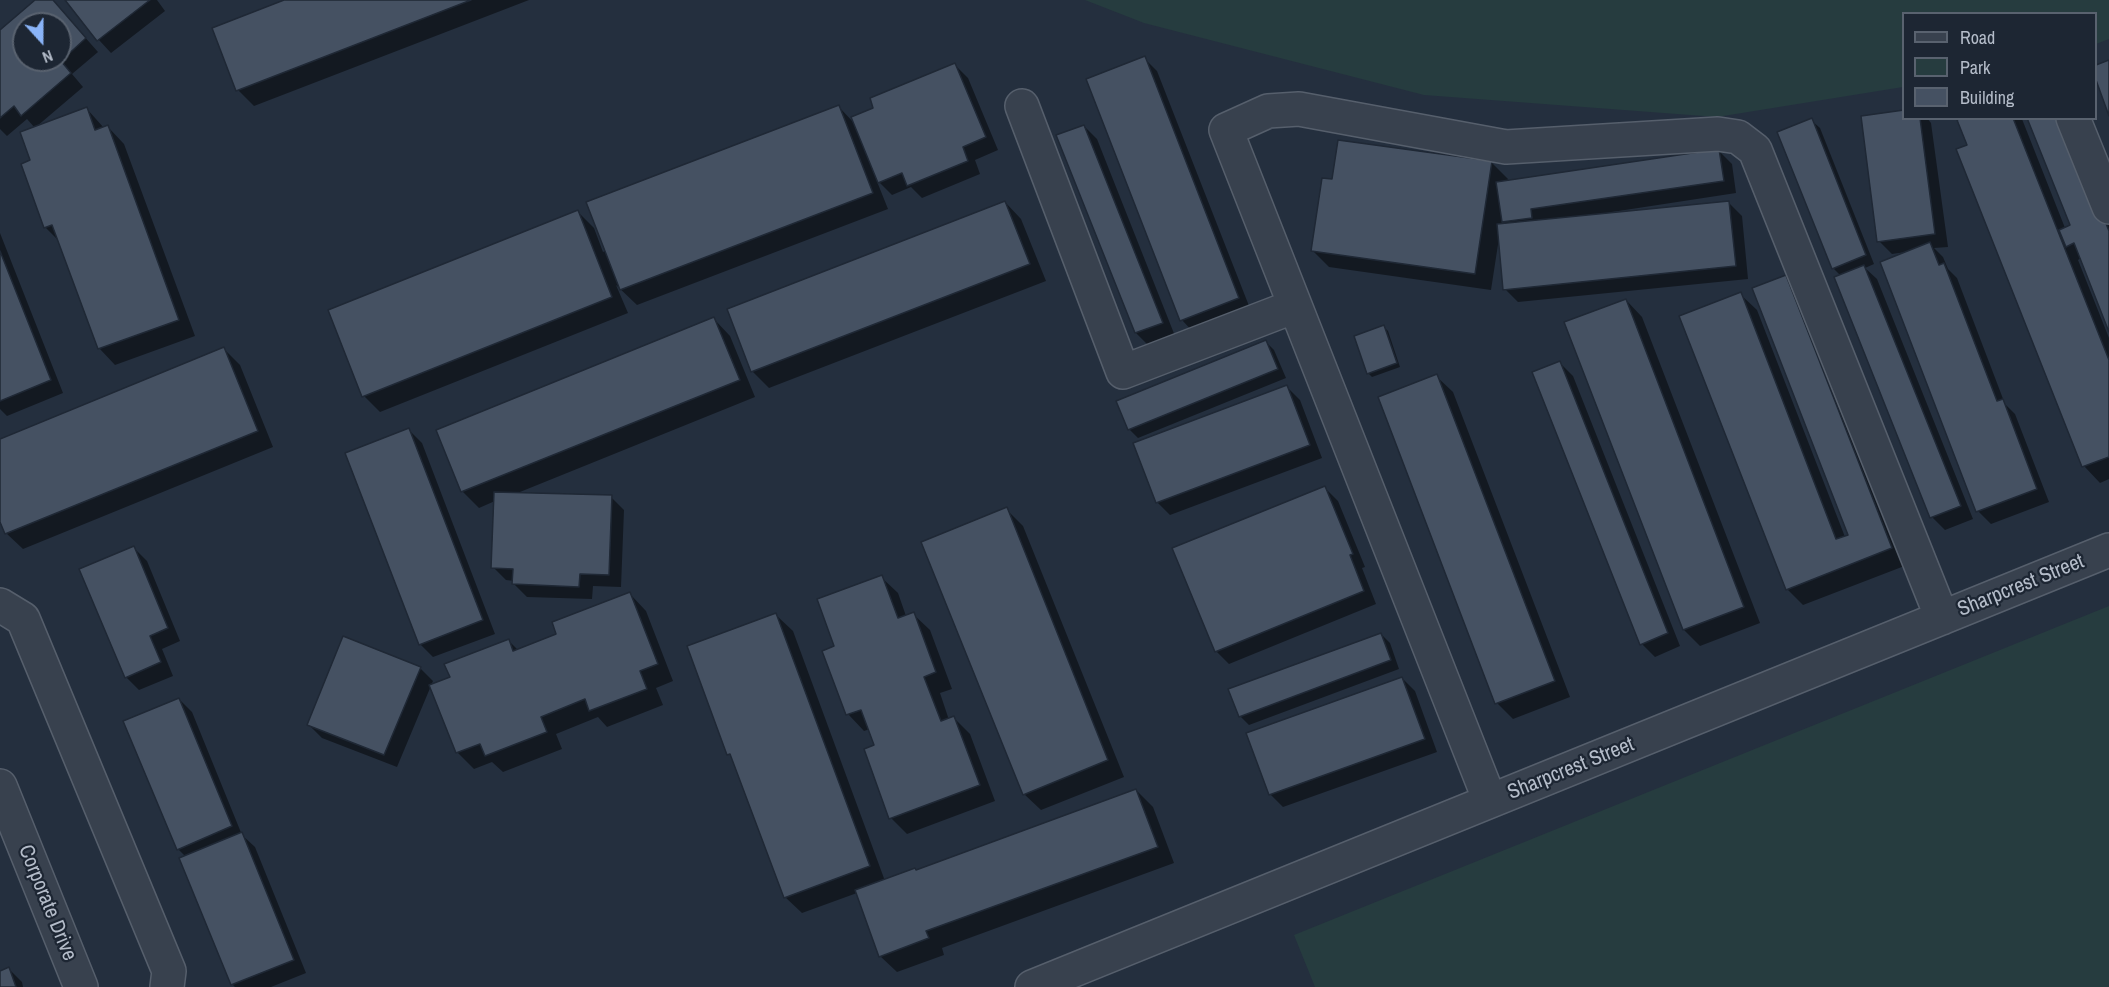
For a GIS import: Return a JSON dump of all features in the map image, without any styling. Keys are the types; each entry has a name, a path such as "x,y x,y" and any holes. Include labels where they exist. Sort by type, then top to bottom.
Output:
{"street":[{"path":"1022,106 1123,372 1295,306"},
{"path":"1490,801 1226,130 1268,111 1299,109 1506,147 1718,134 1738,137 1755,150 1942,618"},
{"path":"2074,120 2109,207"},
{"name":"Sharpcrest Street","path":"1032,987 2109,550"},
{"path":"0,605 23,619 169,971 167,987"},
{"name":"Corporate Drive","path":"0,786 81,987"}],"green space":[{"path":"1085,0 2109,0 2109,39 2097,44 2097,12 1902,12 1902,87 1717,117 1424,95 1144,23"},
{"path":"2109,606 2109,987 1315,987 1294,935"}],"building":[{"path":"35,0 53,0 63,12 21,12"},
{"path":"65,0 150,0 97,41"},
{"path":"284,0 471,0 236,91 212,28"},
{"path":"12,20 12,72 71,73 21,116 14,106 0,118 0,30"},
{"path":"72,22 86,38 72,51"},
{"path":"1145,56 1239,298 1180,321 1086,79"},
{"path":"2109,60 2109,116 2097,83 2097,65"},
{"path":"955,63 986,137 963,147 968,161 907,186 902,173 878,183 851,117 873,108 870,98"},
{"path":"839,105 873,193 620,290 586,202"},
{"path":"87,107 95,130 108,125 179,320 98,349 52,225 44,228 21,164 30,160 20,132"},
{"path":"1902,110 1902,120 1920,120 1935,234 1877,242 1861,116"},
{"path":"1812,118 1866,255 1832,269 1777,132"},
{"path":"1957,120 2014,120 2109,360 2109,457 2082,467 1956,149 1967,145"},
{"path":"2028,120 2065,120 2109,231 2109,332 2074,243 2066,247 2059,230 2070,225"},
{"path":"1084,125 1163,323 1135,333 1056,135"},
{"path":"1338,140 1492,161 1475,274 1311,251 1322,178 1332,179"},
{"path":"1719,149 1724,181 1531,209 1532,218 1502,222 1496,182"},
{"path":"1005,201 1030,264 751,372 727,309"},
{"path":"1729,201 1736,266 1503,290 1497,224"},
{"path":"578,210 612,297 362,397 328,310"},
{"path":"1930,242 1939,265 1944,263 1997,401 2003,399 2037,489 1976,512 1880,262"},
{"path":"0,251 51,380 0,401"},
{"path":"1864,265 1961,506 1930,518 1834,277"},
{"path":"1786,275 1892,548 1786,590 1679,316 1741,292 1836,539 1848,535 1752,288"},
{"path":"1626,299 1744,607 1683,630 1564,322"},
{"path":"714,317 740,380 461,492 436,430"},
{"path":"1384,325 1397,363 1367,374 1354,336"},
{"path":"1266,340 1278,369 1128,430 1116,401"},
{"path":"224,347 258,431 5,534 0,522 0,439"},
{"path":"1560,361 1668,633 1640,645 1532,372"},
{"path":"1437,374 1555,681 1495,704 1378,397"},
{"path":"1287,385 1310,445 1156,503 1133,443"},
{"path":"409,428 483,620 419,645 345,453"},
{"path":"1325,486 1353,554 1350,555 1364,591 1215,652 1172,548"},
{"path":"494,492 612,495 609,575 580,574 579,587 512,584 513,569 491,568"},
{"path":"1007,507 1108,760 1023,795 921,542"},
{"path":"134,546 168,628 150,636 161,662 125,678 79,569"},
{"path":"882,575 898,618 914,612 936,672 924,677 941,721 954,716 980,785 889,819 864,749 874,745 861,710 846,715 822,651 834,646 817,599"},
{"path":"630,592 658,664 640,671 647,689 589,711 585,699 541,717 547,732 485,756 480,744 456,753 429,685 450,677 444,664 509,639 513,651 556,634 552,622"},
{"path":"776,613 870,866 784,898 730,754 727,755 687,646"},
{"path":"1381,633 1391,660 1239,717 1228,689"},
{"path":"343,636 421,667 384,755 307,725"},
{"path":"1402,677 1425,739 1269,795 1246,733"},
{"path":"179,698 232,826 177,850 123,721"},
{"path":"1136,789 1158,847 926,931 929,938 879,957 855,890 915,868 916,870"},
{"path":"242,832 294,960 231,985 179,858"},
{"path":"9,967 16,987 0,987 0,971"}]}
